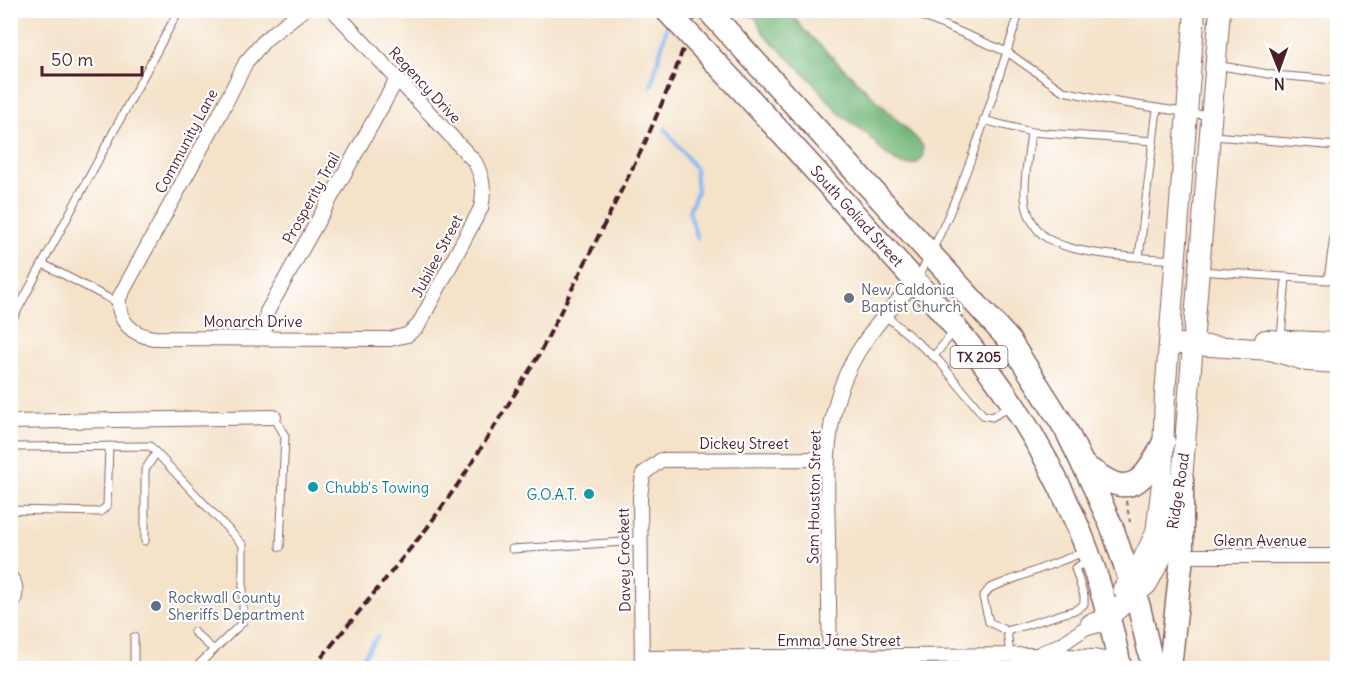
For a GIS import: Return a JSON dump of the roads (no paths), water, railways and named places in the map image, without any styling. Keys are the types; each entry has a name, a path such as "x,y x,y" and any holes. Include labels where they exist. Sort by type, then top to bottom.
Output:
{"main road":[{"name":"South Goliad Street","path":"666,10 916,281 956,328 1014,405 1052,472 1088,556 1101,615 1119,665"},
{"name":"South Goliad Street","path":"708,10 1009,340 1065,428 1113,530 1133,589 1153,669"},
{"name":"Ridge Road","path":"1133,589 1156,533 1162,483 1175,260 1195,10"},
{"name":"Ridge Road","path":"1101,615 1133,589 1147,584 1174,529 1182,480 1220,10"},
{"path":"1171,337 1280,347 1335,343"},
{"path":"1280,347 1307,361 1335,363"},
{"path":"1083,465 1114,483 1126,484 1140,479 1149,470 1164,442"},
{"path":"1170,669 1182,556 1182,480"}],"street":[{"name":"Community Lane","path":"118,303 246,62 266,39 303,10"},
{"name":"Regency Drive","path":"333,10 475,162 483,178 484,187"},
{"name":"Prosperity Trail","path":"264,337 267,312 397,79"},
{"name":"Jubilee Street","path":"407,335 418,326 481,208 484,187"},
{"name":"Sam Houston Street","path":"830,662 828,459 833,414 845,377 869,334 916,281"},
{"name":"Monarch Drive","path":"118,303 120,315 126,325 143,336 390,339 407,335"},
{"path":"10,422 274,417"},
{"name":"Dickey Street","path":"662,460 828,459"},
{"name":"Davey Crockett","path":"642,663 640,497 643,474 662,460"},
{"name":"Glenn Avenue","path":"1182,556 1338,556"},
{"name":"Emma Jane Street","path":"1036,655 1062,644 1101,615"},
{"name":"Emma Jane Street","path":"642,663 830,662 1036,655 1094,657 1119,665"}],"lane":[{"path":"10,324 179,10"},
{"path":"908,10 1007,51 1063,91 1188,114 1211,126 1338,146"},
{"path":"916,281 932,254 958,195 1020,10"},
{"path":"1216,66 1338,82"},
{"path":"1139,257 1156,109"},
{"path":"984,120 1031,132 1153,141"},
{"path":"1031,132 1025,196 1026,207 1037,230 1046,238 1071,249 1175,260"},
{"path":"1200,271 1328,280 1338,207"},
{"path":"43,264 118,303"},
{"path":"1280,347 1286,277"},
{"path":"1335,363 1338,289"},
{"path":"885,315 934,356 983,415 992,417 1014,405"},
{"path":"934,356 956,328"},
{"path":"274,417 285,436 280,547"},
{"path":"10,510 100,512 107,506 109,446"},
{"path":"10,447 150,446 243,545 243,622 195,669"},
{"path":"145,541 146,470 156,453"},
{"path":"512,549 641,542"},
{"path":"1088,556 1075,568 1084,596 1084,604 1077,609 1007,631 989,622 983,597 990,588 1088,556"},
{"path":"10,574 16,577 18,582 18,597 15,605 10,607"},
{"path":"1007,631 1010,655"},
{"path":"194,632 214,650"},
{"path":"134,637 134,669"}],"waterway":[{"path":"651,86 668,23"},
{"path":"665,129 695,168 697,192 689,211 697,238"},
{"path":"356,668 377,637"}],"railway":[{"path":"313,668 427,528 463,477 539,355 644,145 673,77 697,10"}],"place":[{"name":"New Caldonia Baptist Church","path":"849,298"},
{"name":"Chubb's Towing","path":"313,487"},
{"name":"G.O.A.T.","path":"589,494"},
{"name":"Rockwall County Sheriffs Department","path":"156,606"}]}
